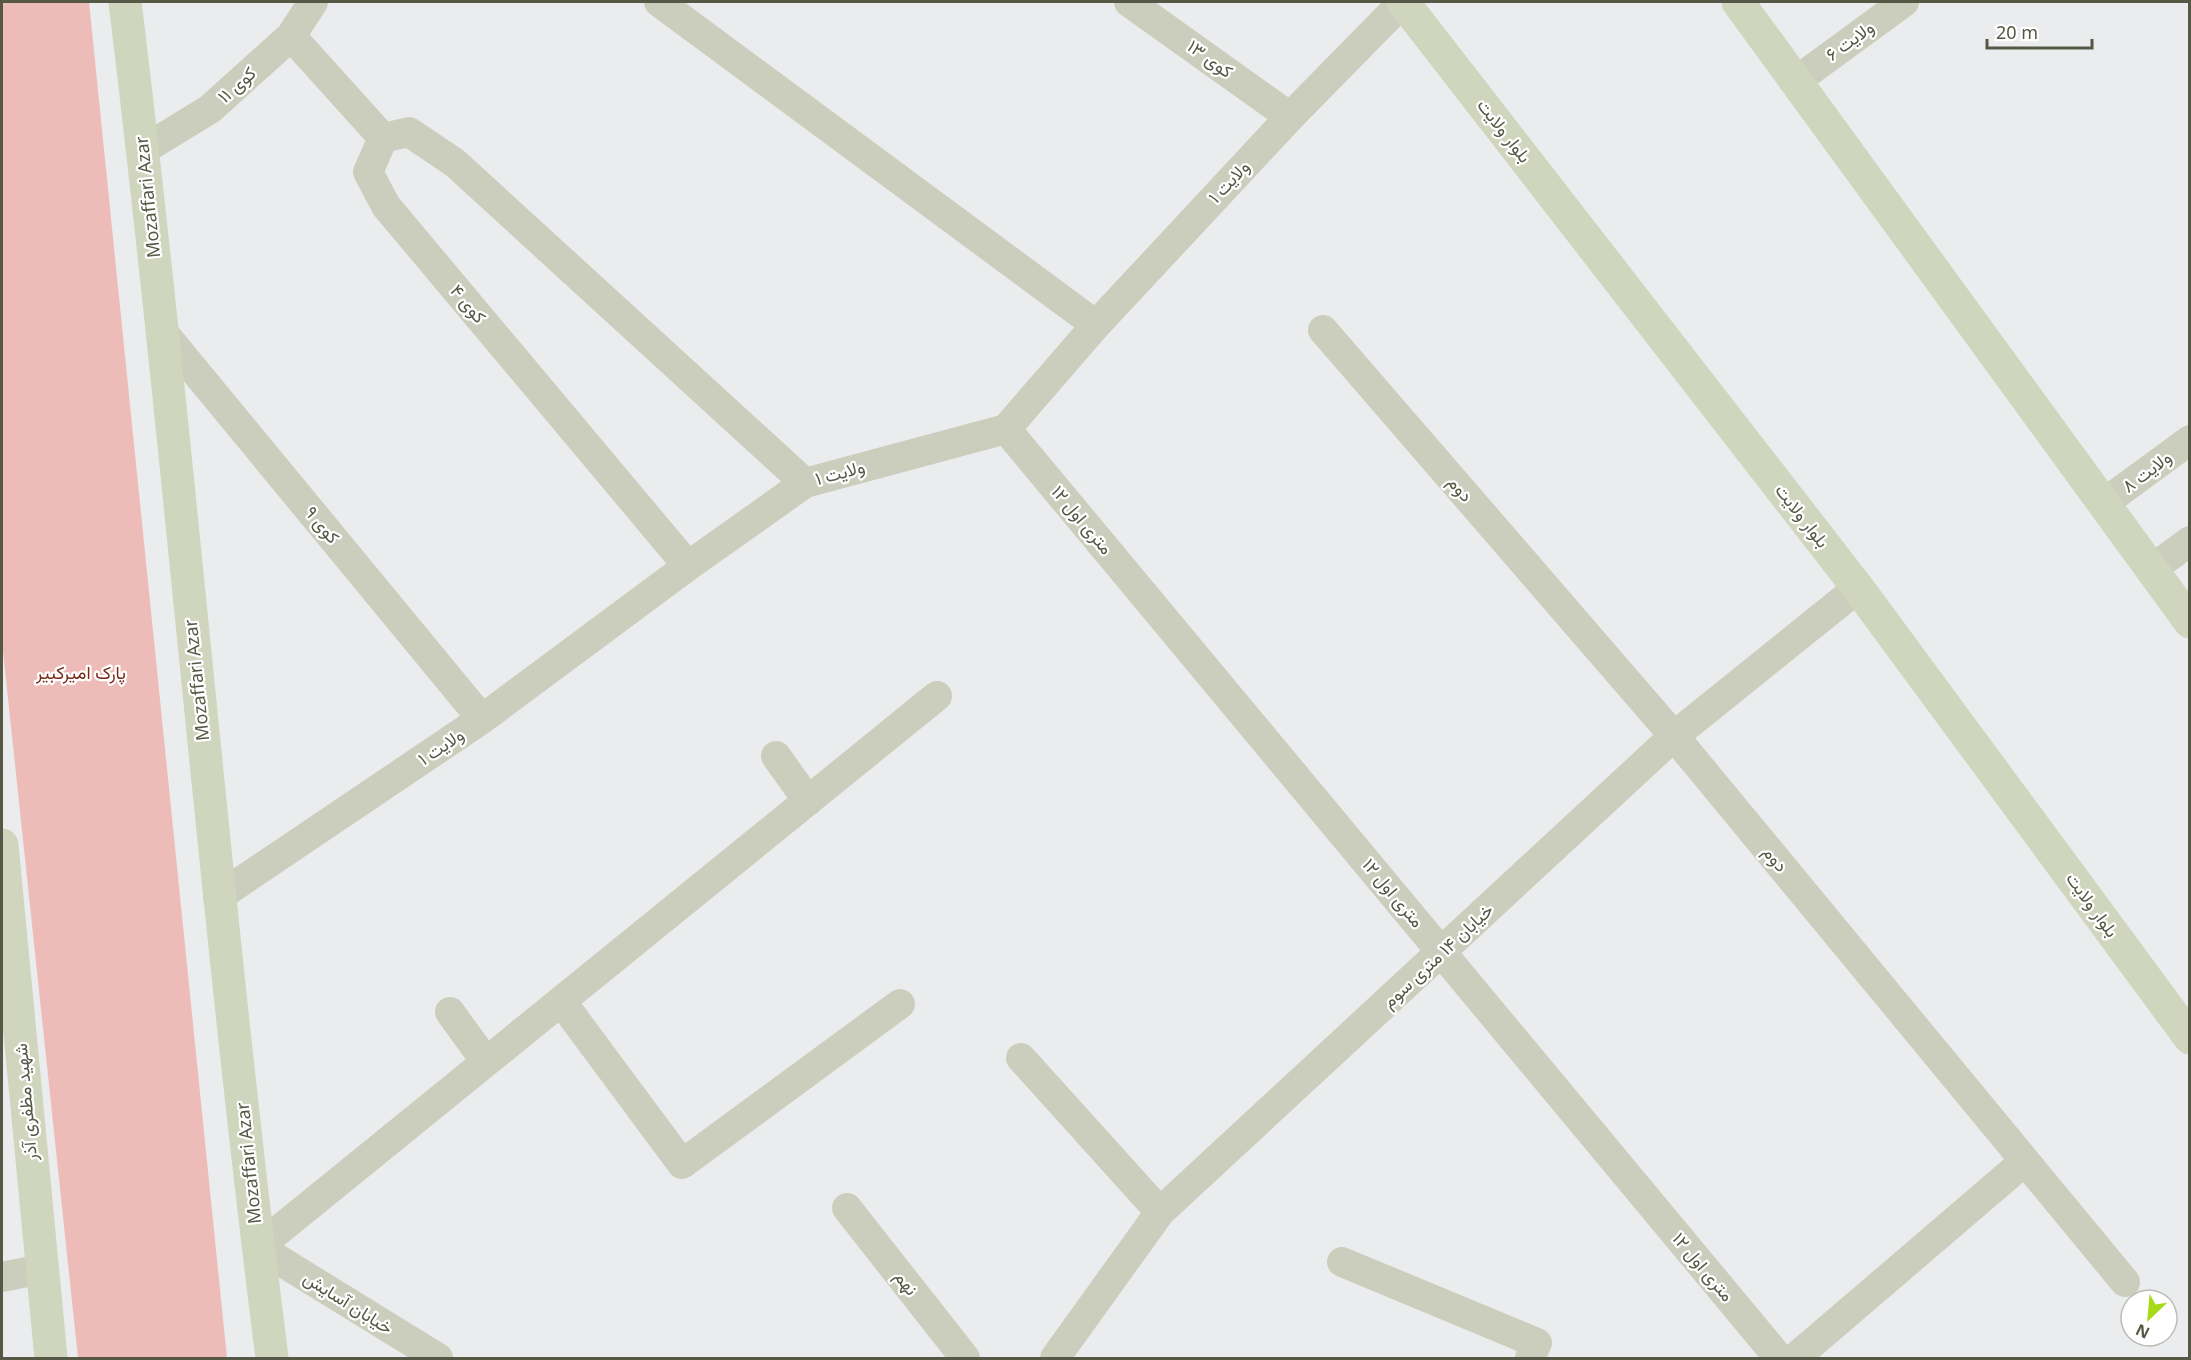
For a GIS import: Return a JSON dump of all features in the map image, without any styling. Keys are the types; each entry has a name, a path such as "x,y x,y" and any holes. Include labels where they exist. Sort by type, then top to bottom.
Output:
{"main road":[{"name":"Mozaffari Azar","path":"125,2 162,331 218,897 272,1359"},
{"name":"بلوار ولایت","path":"1403,2 1858,588 2190,1038"},
{"path":"1738,2 2190,622"},
{"name":"شهید مظفری آذر","path":"2,845 51,1359"}],"street":[{"name":"کوی ۱۱","path":"143,150 210,108 291,36 313,2"},
{"path":"659,2 1096,326"},
{"name":"کوی ۱۳","path":"1129,2 1290,117"},
{"name":"ولایت ۱","path":"218,897 482,719 688,566 805,483 1006,429 1096,326 1290,117 1403,2"},
{"name":"ولایت ۶","path":"1796,81 1904,2"},
{"path":"291,36 383,138 409,132 455,163 805,483"},
{"name":"کوی ۴","path":"383,138 368,172 386,206 688,566"},
{"name":"دوم","path":"1323,330 1674,736 2125,1282"},
{"name":"کوی ۹","path":"162,331 482,719"},
{"name":"۱۲ متری اول","path":"1006,429 1779,1359"},
{"name":"ولایت ۸","path":"2104,503 2190,440"},
{"path":"2152,568 2190,541"},
{"name":"خیابان ۱۴ متری سوم","path":"1055,1359 1160,1212 1674,736 1858,588"},
{"path":"258,1247 937,696"},
{"path":"776,756 807,801"},
{"path":"561,1001 682,1164 900,1004"},
{"path":"450,1012 486,1062"},
{"path":"1021,1058 1160,1212"},
{"path":"1795,1359 2025,1161"},
{"name":"نهم","path":"847,1208 965,1359"},
{"name":"خیابان آسایش","path":"258,1247 438,1359"},
{"path":"1342,1262 1537,1343 1530,1359"},
{"path":"2,1277 42,1269"}],"green space":[{"name":"پارک امیرکبیر","path":"2,2 89,2 227,1358 78,1358 2,642"}]}
